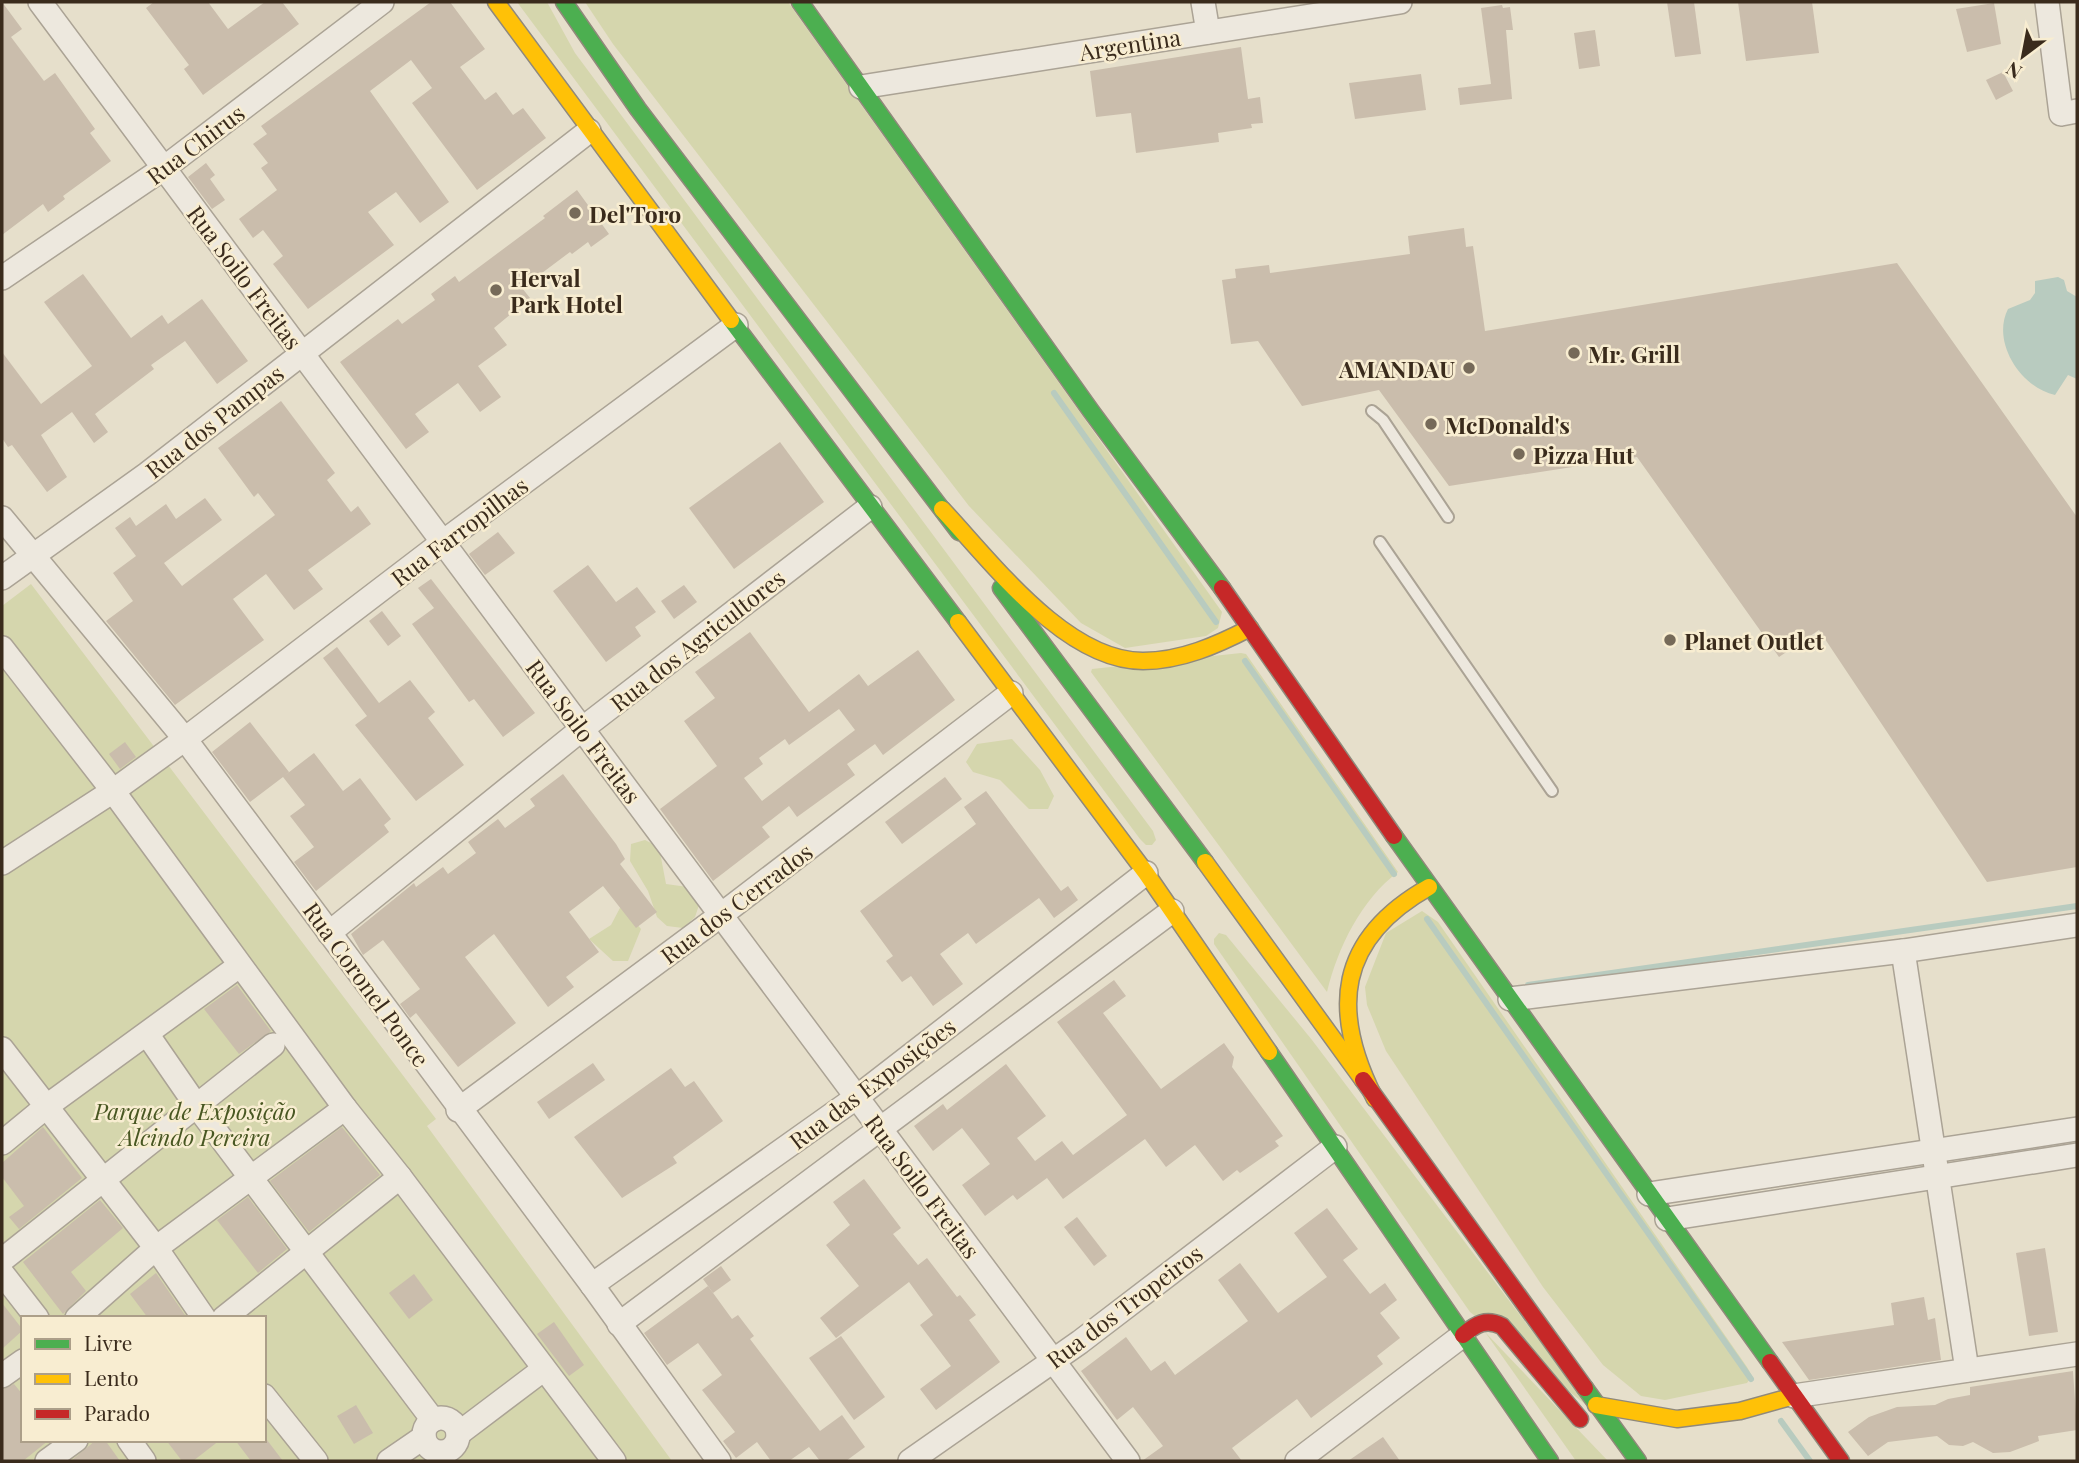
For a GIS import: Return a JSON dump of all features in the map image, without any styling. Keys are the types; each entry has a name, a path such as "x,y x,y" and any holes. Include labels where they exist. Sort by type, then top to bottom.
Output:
{"main road":[{"path":"496,2 870,507 1011,693 1152,870 1172,911 1550,1461"},
{"path":"564,2 638,109 942,509 1224,887 1638,1461"},
{"path":"800,2 1250,628 1429,887 1841,1461"},
{"path":"942,509 1039,609 1080,642 1103,654 1126,660 1179,657 1219,643 1250,628"},
{"path":"1186,868 1224,887"},
{"path":"1375,1099 1349,1036 1347,1001 1353,967 1368,936 1391,909 1429,887"},
{"path":"1462,1335 1485,1321 1493,1321 1502,1326 1590,1430"},
{"path":"1596,1405 1677,1419 1740,1411 1794,1396"},
{"path":"1608,1448 1622,1461"}],"street":[{"name":"Rua Soilo Freitas","path":"40,2 1128,1461"},
{"name":"Rua Chirus","path":"2,278 164,168 382,2"},
{"path":"1203,2 1208,32"},
{"name":"Argentina","path":"861,87 1400,2"},
{"path":"2047,2 2069,112"},
{"name":"Rua dos Pampas","path":"2,578 147,474 589,131"},
{"name":"Rua Farropilhas","path":"2,863 113,791 185,739 443,542 736,325"},
{"name":"Rua dos Agricultores","path":"329,933 582,729 870,507"},
{"name":"Rua Coronel Ponce","path":"2,518 185,739 458,1110 592,1285 719,1461"},
{"path":"2,648 113,791 345,1108 614,1461"},
{"name":"Rua dos Cerrados","path":"458,1110 721,915 1011,693"},
{"name":"Rua das Exposições","path":"592,1285 857,1097 1152,870"},
{"name":"Rua das Exposições","path":"619,1324 1172,911"},
{"path":"1510,999 1903,951 2077,925"},
{"path":"1903,951 1967,1370"},
{"path":"2,1143 47,1106 239,966"},
{"path":"147,1034 195,1105 306,1250 442,1442"},
{"path":"2,1261 273,1045"},
{"path":"2,1049 156,1248 203,1316"},
{"path":"79,1316 156,1248 345,1108"},
{"path":"1649,1194 2077,1129"},
{"name":"Rua dos Tropeiros","path":"910,1461 1053,1360 1335,1147"},
{"path":"1668,1219 2077,1155"},
{"path":"226,1316 400,1177"},
{"path":"2,1273 35,1316"},
{"path":"1297,1461 1462,1335"},
{"path":"1794,1396 2077,1353"},
{"path":"2,1377 21,1363"},
{"path":"389,1461 442,1442 539,1363"},
{"path":"266,1398 316,1461"},
{"path":"47,1461 73,1442"},
{"path":"130,1442 144,1461"}],"lane":[{"path":"1372,411 1383,420 1448,517"},
{"path":"1380,542 1552,791"}],"green space":[{"path":"517,2 547,2 575,53 1153,831 1156,840 1152,845 1146,845 1140,839"},
{"path":"585,2 788,2 1222,612 1218,628 1206,636 1125,648 1081,623 969,506 613,44"},
{"name":"Parque de Exposição Alcindo Pereira","path":"31,584 436,1119 427,1126 672,1461 2,1461 2,606"},
{"path":"1246,654 1398,872 1362,910 1338,958 1327,992 1091,672 1092,669"},
{"path":"1012,739 1040,770 1054,796 1048,809 1029,809 1000,780 973,772 966,762 977,744"},
{"path":"645,840 659,847 666,884 695,888 702,896 695,917 683,928 667,926 657,917 648,891 630,861 631,844"},
{"path":"621,906 641,929 628,961 613,961 589,939 611,925"},
{"path":"1422,911 1438,922 1747,1367 1752,1376 1747,1383 1665,1400 1641,1396 1603,1365 1543,1287 1386,1051 1367,1005 1365,987 1386,933"},
{"path":"1219,933 1226,935 1312,1040 1591,1409 1470,1312 1214,944"},
{"path":"1485,1332 1608,1461 1576,1461"}],"shaded area":[{"path":"2058,277 2064,280 2067,291 2077,297 2077,379 2068,375 2055,395 2043,391 2021,373 2012,362 2003,335 2008,309 2030,300 2035,293 2035,281"}],"building":[{"path":"2,2 22,29 11,37 44,81 55,73 95,129 90,133 111,161 63,196 65,199 48,212 43,204 2,235"},
{"path":"154,2 208,2 228,29 265,2 282,2 299,24 203,95 184,69 189,65 146,8"},
{"path":"431,2 450,2 485,49 460,67 485,100 496,92 513,115 523,108 546,138 477,190 412,103 432,88 411,60 370,91 449,202 420,223 396,192 368,212 394,245 308,309 273,264 283,256 263,230 253,238 239,219 277,190 261,168 268,163 253,144 267,134 261,126"},
{"path":"1667,2 1694,2 1701,54 1675,57"},
{"path":"1738,2 1812,2 1819,53 1746,61"},
{"path":"1994,3 2001,44 1967,52 1956,9"},
{"path":"1502,5 1503,8 1510,7 1513,30 1506,30 1512,99 1460,105 1458,88 1491,84 1481,8"},
{"path":"1595,30 1600,66 1579,69 1574,33"},
{"path":"1241,47 1248,99 1260,97 1263,123 1251,124 1252,128 1218,133 1219,142 1136,153 1131,113 1096,117 1090,71"},
{"path":"2003,72 2013,91 1996,100 1986,80"},
{"path":"1421,74 1426,110 1355,119 1349,83"},
{"path":"206,163 215,175 210,179 225,200 212,209 188,177"},
{"path":"577,190 609,234 591,247 588,242 572,254 570,252 522,288 530,298 494,328 507,345 478,366 501,397 480,412 458,383 415,414 429,432 406,449 340,362 398,319 402,324 435,300 431,294 455,276 459,282 545,218 543,216"},
{"path":"1464,228 1466,247 1473,246 1485,331 1897,263 2077,517 2077,867 1987,882 1819,630 1779,657 1637,457 1449,486 1379,390 1302,406 1258,341 1231,344 1222,280 1236,278 1235,269 1269,265 1270,273 1410,254 1408,236"},
{"path":"83,274 131,338 162,315 168,324 202,299 248,361 217,384 185,341 151,365 154,369 95,414 108,432 94,443 72,412 41,435 67,477 47,492 12,445 8,447 2,438 2,352 41,404 92,366 44,302"},
{"path":"281,401 335,473 327,480 351,512 358,506 371,524 308,570 323,589 294,610 266,574 233,599 264,640 175,705 106,621 133,601 113,573 136,556 115,528 130,517 136,526 166,504 176,519 205,498 222,520 164,563 182,586 275,515 258,493 254,497 218,448"},
{"path":"780,442 824,502 734,569 689,508"},
{"path":"498,532 515,553 485,575 469,554"},
{"path":"588,565 616,602 637,587 656,612 635,627 641,636 606,662 553,591"},
{"path":"431,579 535,713 503,737 474,699 469,702 412,624 434,608 418,588"},
{"path":"684,585 697,602 674,619 661,601"},
{"path":"382,611 401,636 388,646 369,621"},
{"path":"750,632 809,712 859,674 868,686 918,650 955,700 883,755 875,744 847,764 855,775 797,817 789,806 762,827 770,837 713,881 660,809 717,766 684,721 715,698 695,672","holes":["839,709 855,730 762,801 744,778 763,764 759,758 785,739 789,745"]},
{"path":"337,647 379,703 410,680 435,712 428,718 464,765 416,801 355,725 367,716 323,658"},
{"path":"250,722 289,772 284,776 314,753 343,791 360,778 391,819 384,825 389,832 316,891 294,862 314,847 290,816 305,805 283,777 250,802 212,752"},
{"path":"125,742 136,757 120,769 109,754"},
{"path":"563,774 616,844 625,859 620,864 657,912 636,928 603,886 569,912 599,952 566,977 574,987 548,1007 494,934 465,957 516,1023 458,1067 416,1013 410,1018 400,1004 420,989 383,940 363,955 351,934 414,883 416,887 443,867 448,874 476,853 468,842 498,819 505,828 535,806 530,799"},
{"path":"945,777 962,799 902,844 885,822"},
{"path":"986,791 1061,891 1068,886 1078,900 1054,918 1039,898 976,944 968,933 940,954 963,984 933,1006 911,976 902,982 886,961 893,956 860,911 976,824 964,807"},
{"path":"1114,980 1126,996 1103,1013 1161,1089 1224,1043 1234,1057 1232,1067 1283,1136 1275,1141 1279,1146 1240,1173 1237,1170 1223,1181 1195,1145 1166,1167 1145,1139 1063,1199 1047,1178 1017,1200 1013,1195 985,1216 962,1185 990,1164 962,1128 933,1151 914,1126 943,1104 947,1110 1006,1064 1046,1116 1017,1138 1035,1161 1062,1141 1073,1155 1127,1115 1057,1022"},
{"path":"237,985 271,1031 239,1054 204,1009"},
{"path":"593,1063 605,1080 549,1119 537,1102"},
{"path":"671,1068 685,1087 694,1081 723,1121 673,1157 677,1163 622,1198 574,1137"},
{"path":"43,1127 82,1178 19,1229 9,1217 24,1206 2,1177 2,1163"},
{"path":"342,1127 380,1175 309,1232 270,1181"},
{"path":"864,1179 901,1228 893,1234 918,1265 927,1258 957,1297 960,1295 976,1315 969,1320 1000,1362 936,1410 920,1389 951,1366 920,1325 933,1315 909,1282 836,1338 820,1318 859,1286 826,1245 850,1225 833,1202"},
{"path":"248,1197 287,1249 258,1273 217,1220"},
{"path":"100,1200 123,1228 71,1272 86,1291 63,1314 23,1262"},
{"path":"1327,1208 1358,1249 1343,1260 1370,1294 1385,1283 1397,1300 1380,1313 1400,1338 1377,1356 1383,1364 1311,1418 1297,1399 1232,1448 1242,1461 1142,1461 1163,1446 1133,1407 1117,1420 1081,1371 1126,1337 1151,1371 1165,1361 1175,1375 1248,1321 1218,1280 1240,1263 1278,1313 1327,1277 1294,1233"},
{"path":"1077,1217 1107,1256 1094,1266 1064,1227"},
{"path":"2045,1248 2058,1332 2029,1336 2016,1253"},
{"path":"721,1266 731,1280 713,1293 703,1279"},
{"path":"156,1273 186,1316 146,1316 130,1294"},
{"path":"414,1274 433,1300 409,1319 389,1293"},
{"path":"708,1286 732,1319 738,1315 754,1336 750,1339 820,1431 842,1415 865,1447 846,1461 820,1461 809,1447 789,1461 771,1461 757,1442 736,1458 723,1441 735,1432 702,1390 722,1375 698,1343 667,1365 644,1333"},
{"path":"1924,1297 1928,1320 1935,1318 1941,1360 1809,1380 1782,1342 1894,1325 1891,1303"},
{"path":"2,1303 21,1327 21,1332 2,1349"},
{"path":"554,1322 584,1365 569,1376 537,1334"},
{"path":"841,1336 885,1397 854,1420 809,1358"},
{"path":"2073,1371 2077,1430 2038,1436 2039,1441 2010,1452 1993,1453 1973,1442 1963,1446 1949,1445 1937,1436 1888,1442 1868,1456 1848,1432 1869,1417 1897,1407 1935,1405 1948,1399 1970,1395 1970,1387"},
{"path":"14,1384 21,1393 21,1442 47,1442 23,1461 2,1461 2,1390"},
{"path":"356,1405 373,1433 354,1444 337,1416"},
{"path":"1383,1437 1400,1461 1348,1461"},
{"path":"267,1440 283,1461 251,1461 237,1442"},
{"path":"94,1442 106,1442 120,1461 71,1461"},
{"path":"168,1442 217,1442 193,1461 182,1461"}],"waterway":[{"path":"1054,393 1216,622"},
{"path":"1245,661 1394,874"},
{"path":"1528,985 2077,906"},
{"path":"1427,919 1751,1379"},
{"path":"1781,1421 1810,1461"}],"traffic: fast":[{"path":"564,2 638,109 959,532"},
{"path":"800,2 1091,411 1222,588"},
{"path":"731,320 958,622"},
{"path":"1001,588 1205,862"},
{"path":"1394,836 1770,1362"},
{"path":"1269,1052 1550,1461"},
{"path":"1585,1388 1638,1461"}],"traffic: slow":[{"path":"496,2 731,320"},
{"path":"942,509 1007,580 1058,627 1086,645 1114,657 1143,661 1171,658 1212,646 1250,628"},
{"path":"958,622 1146,873 1269,1052"},
{"path":"1205,862 1363,1080"},
{"path":"1375,1099 1352,1036 1348,1007 1351,979 1360,953 1375,930 1398,907 1429,887"},
{"path":"1596,1405 1677,1419 1740,1411 1794,1396"}],"traffic: jam":[{"path":"1222,588 1394,836"},
{"path":"1363,1080 1585,1388"},
{"path":"1463,1335 1481,1323 1491,1322 1502,1326 1580,1419"},
{"path":"1770,1362 1841,1461"}],"place":[{"name":"Del'Toro","path":"575,213"},
{"name":"Herval Park Hotel","path":"496,290"},
{"name":"Mr. Grill","path":"1574,353"},
{"name":"AMANDAU","path":"1469,368"},
{"name":"McDonald's","path":"1431,424"},
{"name":"Pizza Hut","path":"1519,454"},
{"name":"Planet Outlet","path":"1670,640"}]}
